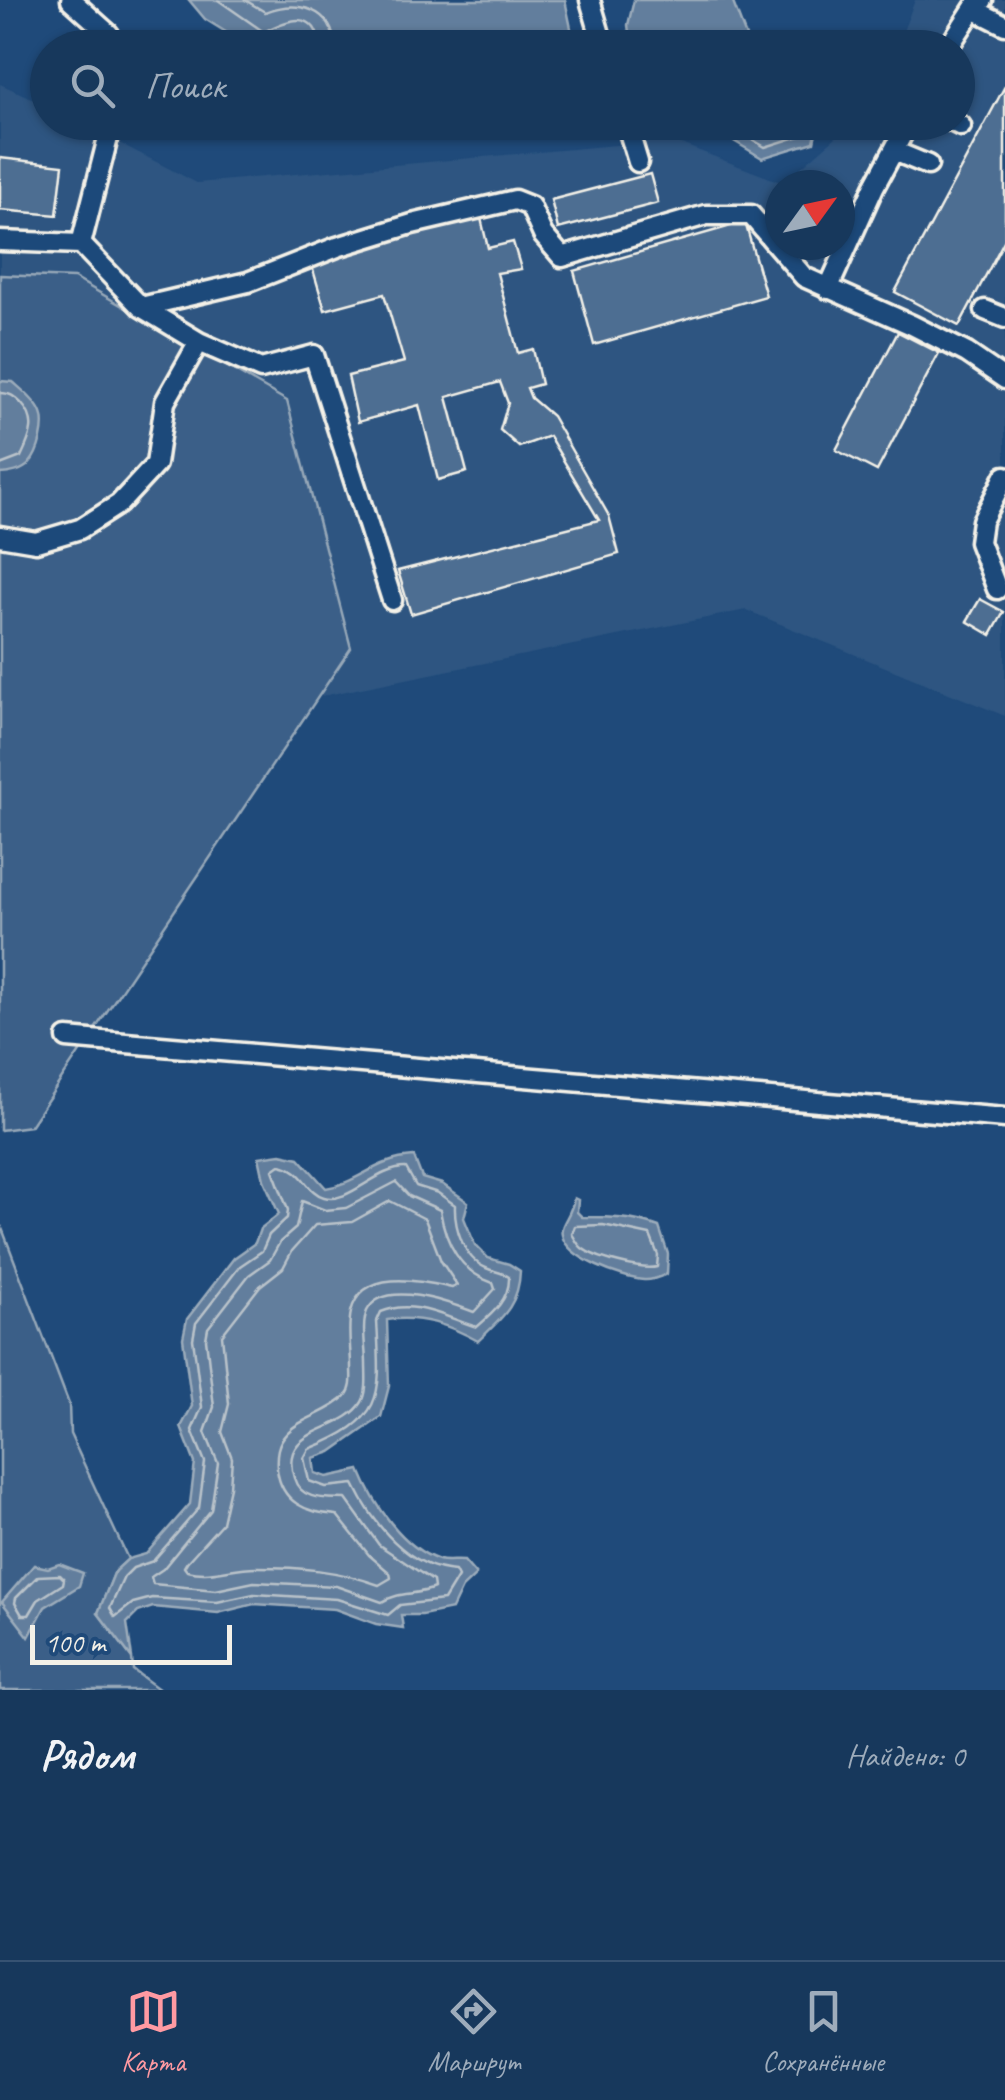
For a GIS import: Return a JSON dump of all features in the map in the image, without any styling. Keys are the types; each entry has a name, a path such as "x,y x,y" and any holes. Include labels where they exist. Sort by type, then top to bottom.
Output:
{"lane":[{"path":"71,0 105,30"},
{"path":"590,0 599,30"},
{"path":"960,30 978,4 1005,26"},
{"path":"81,244 107,140"},
{"path":"631,140 638,162"},
{"path":"828,289 899,140"},
{"path":"894,150 928,165"},
{"path":"141,307 248,282 336,247 515,200 530,206 543,235 562,256 706,214 751,215 804,277 940,339 1005,378"},
{"path":"0,242 81,244 141,307 199,342 261,369 314,355 392,600"},
{"path":"984,310 1005,318"},
{"path":"0,536 36,542 80,530 118,504 156,464 165,402 199,342"},
{"path":"997,589 978,542 982,521 1005,476"},
{"path":"66,1038 1005,1118"}],"shaded area":[{"path":"915,0 1005,0 1005,716 746,610 115,738 0,699 0,84 30,97 30,140 114,140 197,183 671,140 765,176 765,260 855,260 855,170 798,170 832,140 975,140 975,30 904,30"},
{"path":"0,275 74,278 287,401 351,648 30,1126 0,1130"},
{"path":"0,1223 69,1404 70,1434 128,1559 115,1571 98,1613 132,1658 133,1670 160,1690 0,1690"}],"water":[{"path":"189,0 565,0 571,30 223,30 205,19"},
{"path":"634,0 732,0 743,30 629,30"},
{"path":"732,140 814,140 814,142 762,158"},
{"path":"0,381 13,382 28,395 40,411 43,423 39,446 29,464 16,472 0,474"},
{"path":"281,1154 299,1158 326,1188 388,1162 414,1157 422,1178 442,1184 468,1202 464,1218 475,1245 488,1258 520,1271 513,1302 478,1341 434,1323 387,1320 389,1386 381,1417 331,1452 313,1458 315,1473 327,1477 360,1470 381,1510 413,1546 439,1560 464,1561 476,1575 462,1588 452,1609 401,1615 403,1628 376,1624 335,1609 254,1604 218,1613 153,1607 138,1612 127,1623 132,1658 98,1613 115,1571 128,1559 146,1554 190,1504 195,1463 181,1427 192,1406 183,1338 187,1319 234,1258 255,1243 260,1229 279,1214 259,1157"},
{"path":"574,1198 582,1217 630,1219 659,1227 668,1254 667,1274 650,1280 634,1278 597,1266 574,1252 562,1231"},
{"path":"59,1564 83,1573 79,1586 45,1607 29,1637 2,1602 34,1565 48,1568"}],"building":[{"path":"1005,86 1005,239 959,326 895,292"},
{"path":"0,158 63,165 57,215 0,210"},
{"path":"650,174 658,203 558,229 551,200"},
{"path":"480,214 488,248 513,242 521,269 497,273 518,353 533,349 541,384 527,388 531,398 552,416 609,516 619,554 411,614 398,571 599,520 549,436 519,447 500,430 508,403 500,382 447,397 467,472 438,480 419,405 358,422 348,376 404,362 384,294 325,310 311,263"},
{"path":"745,222 766,296 594,345 574,271"},
{"path":"898,332 939,353 877,471 836,450"},
{"path":"980,599 1004,612 991,635 967,621"}]}
